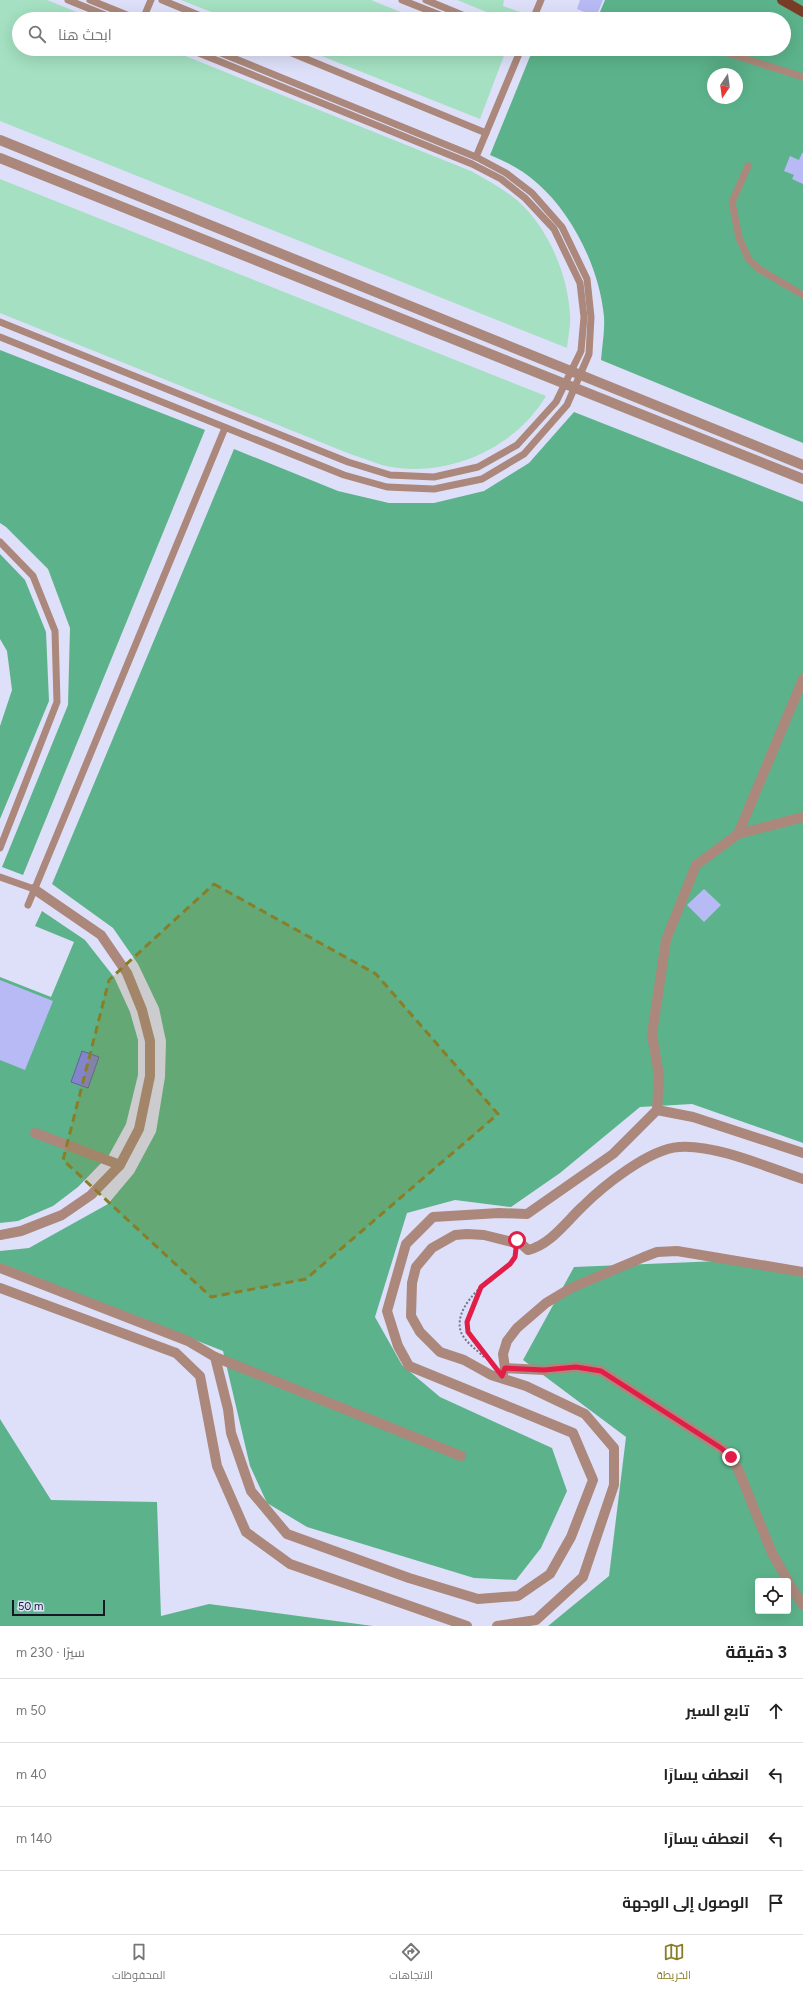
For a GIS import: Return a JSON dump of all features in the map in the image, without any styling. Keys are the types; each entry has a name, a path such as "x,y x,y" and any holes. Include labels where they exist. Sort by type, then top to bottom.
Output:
{"main road":[{"path":"782,0 803,12"}],"street":[{"path":"0,140 803,465"},
{"path":"0,158 569,387 803,479"},
{"path":"738,834 803,679"},
{"path":"215,1357 228,1409 231,1433 251,1491 287,1534 409,1578 478,1599 518,1596 550,1574 571,1537 593,1480 573,1434 409,1366 398,1346 388,1311 391,1294 406,1244 433,1217 498,1213 527,1214 613,1154 657,1110 659,1076 652,1034 666,940 696,866 738,834 803,817"},
{"path":"0,1235 21,1231 62,1215 91,1195 120,1165 139,1129 150,1076 150,1041 142,1010 127,973 101,935 34,889"},
{"path":"657,1110 693,1117 803,1153"},
{"path":"35,1133 120,1165"},
{"path":"786,1578 772,1553 738,1469 731,1457 721,1448 601,1371 576,1367 491,1375 464,1360 440,1352 420,1332 411,1316 412,1283 416,1267 422,1258 432,1248 455,1235 484,1235 516,1243 517,1240 528,1250 543,1244 608,1184 654,1155 678,1147 710,1149 803,1179"},
{"path":"501,1373 503,1354 507,1341 517,1328 546,1303 571,1288 657,1252 677,1251 803,1272"},
{"path":"0,1268 188,1341 215,1357 461,1456"},
{"path":"0,1288 176,1353 200,1376 217,1466 246,1532 290,1564 467,1626"},
{"path":"497,1626 536,1620 584,1577 614,1484 614,1448 586,1414 501,1373"},
{"path":"791,1586 803,1605"}],"lane":[{"path":"68,0 98,12"},
{"path":"90,0 120,12"},
{"path":"146,12 151,0"},
{"path":"162,0 191,12"},
{"path":"426,0 455,12"},
{"path":"536,12 541,0"},
{"path":"406,1 433,12"},
{"path":"0,322 348,462 390,475 434,477 478,467 517,445 569,387 575,374 581,351 584,317 580,283 554,229 525,198 501,179 472,164 206,56"},
{"path":"228,56 476,157 506,173 532,193 562,227 587,279 591,317 589,354 575,374"},
{"path":"299,56 486,133"},
{"path":"476,157 517,56"},
{"path":"737,56 803,77"},
{"path":"748,166 732,202 739,238 749,260 760,269 803,295"},
{"path":"0,337 344,476 387,488 434,489 482,479 524,454 567,405 569,387"},
{"path":"28,905 225,428"},
{"path":"0,542 33,576 55,631 57,702 0,848"},
{"path":"0,877 34,889"}],"path":[{"path":"501,1373 464,1338 460,1331 462,1314 472,1296 510,1264 515,1257 517,1240"},
{"path":"481,1287 467,1322 468,1332 501,1373"}],"highlighted area":[{"path":"214,884 376,974 498,1114 306,1279 211,1297 63,1160 109,980"}],"green space":[{"path":"0,0 47,0 77,12 12,12 12,56 185,56 471,171 513,197 529,212 538,224 547,238 561,268 570,315 567,348 0,121"},
{"path":"181,0 371,0 401,12 211,12"},
{"path":"457,0 504,0 503,6 520,12 487,12"},
{"path":"605,0 803,0 803,443 601,360 604,317 597,281 591,262 573,227 562,210 550,196 526,174 503,160 490,155 530,56 791,56 791,12 600,12"},
{"path":"322,56 504,56 480,119"},
{"path":"0,179 546,396 533,414 518,430 500,444 480,454 458,462 436,467 414,469 386,466 350,454 0,313"},
{"path":"0,350 205,430 23,875 2,867 68,705 70,628 48,569 6,527 0,523"},
{"path":"574,412 803,502 803,1143 692,1104 640,1107 560,1173 511,1207 455,1200 407,1213 375,1317 402,1365 440,1397 552,1448 567,1491 541,1548 516,1580 474,1578 307,1527 267,1503 250,1466 223,1351 0,1263 0,1251 29,1248 108,1204 134,1173 156,1132 165,1077 166,1041 159,1008 138,964 113,928 52,884 234,449 338,491 389,503 434,503 484,491 529,463"},
{"path":"0,554 25,580 46,632 49,701 0,819 0,726 12,690 7,651 0,639"},
{"path":"42,911 85,940 114,977 130,1012 138,1040 138,1075 126,1124 109,1155 78,1187 53,1206 18,1221 0,1223 0,977 51,997 74,942 35,926"},
{"path":"743,1260 803,1269 803,1626 548,1626 609,1576 626,1437 523,1360 574,1267"},
{"path":"0,1419 51,1500 157,1502 161,1616 209,1604 373,1626 0,1626"}],"water":[{"path":"82,1051 99,1057 88,1088 71,1082"}],"building":[{"path":"580,0 603,0 598,12 584,12 577,9"},
{"path":"802,153 803,184 792,179 794,175 784,171 790,156 799,160"},
{"path":"704,889 721,905 704,922 687,905"},
{"path":"0,980 53,1001 25,1070 0,1060"}],"route":[{"path":"517,1240 515,1257 510,1264 481,1287 467,1322 468,1332 502,1376 505,1368 544,1370 576,1367 591,1368 601,1371 628,1387 681,1424 721,1448 731,1457"}]}
